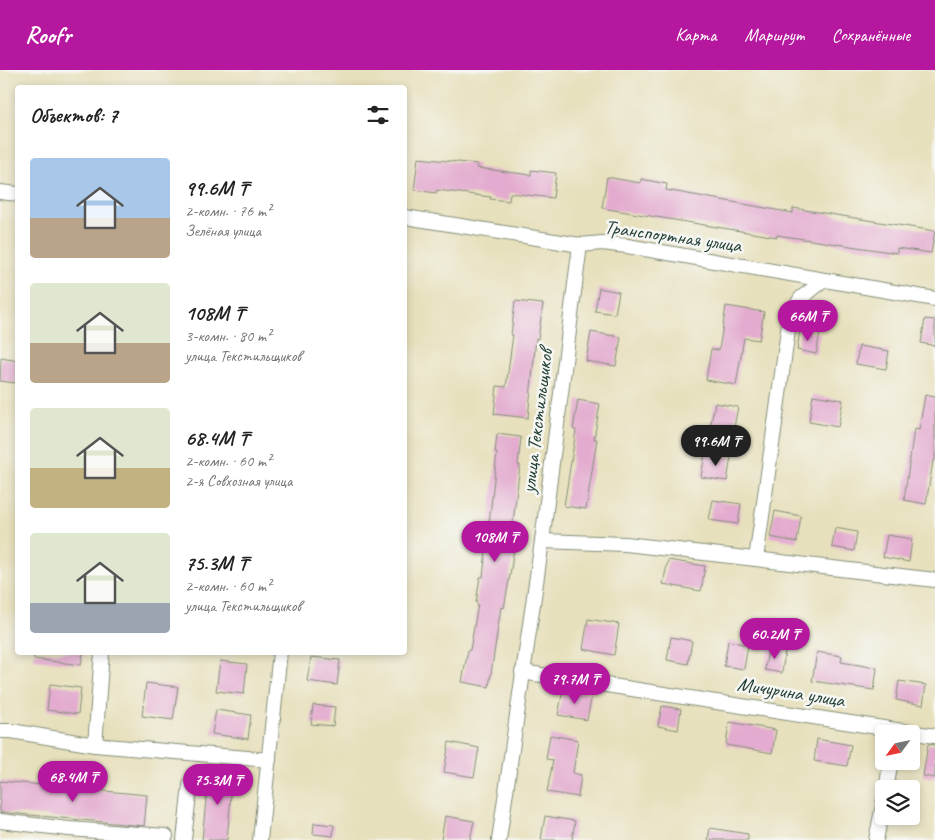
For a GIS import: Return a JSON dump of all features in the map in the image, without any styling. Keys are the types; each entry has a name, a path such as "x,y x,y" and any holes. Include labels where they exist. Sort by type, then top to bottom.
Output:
{"street":[{"path":"0,192 15,194"},
{"name":"Транспортная улица","path":"407,217 580,245 626,246 935,299"},
{"name":"улица Текстильщиков","path":"499,840 542,541 580,245"},
{"path":"756,559 790,316 801,298 823,281"},
{"path":"542,541 626,544 935,580"},
{"path":"96,745 102,655"},
{"path":"260,840 280,655"},
{"name":"Мичурина улица","path":"522,672 875,728"},
{"path":"0,731 11,731 96,745 269,760"},
{"name":"Мичурина улица","path":"920,734 935,736"},
{"path":"184,840 190,785"},
{"path":"0,821 69,834 166,836"},
{"path":"876,840 879,825"}],"building":[{"path":"418,158 478,164 477,168 531,175 531,170 556,173 553,198 510,193 509,201 437,190 436,193 414,190"},
{"path":"607,177 640,183 641,179 667,184 666,190 793,213 793,208 935,231 931,253 897,248 897,253 777,235 777,237 602,208"},
{"path":"599,288 619,292 615,314 595,311"},
{"path":"515,301 543,304 538,339 536,338 528,418 494,414 497,386 506,387 513,335 511,335"},
{"path":"726,306 764,312 759,340 744,338 736,385 706,380 711,349 719,350"},
{"path":"925,319 935,320 935,346 921,343"},
{"path":"800,330 820,333 816,354 797,350"},
{"path":"591,332 621,337 616,366 586,361"},
{"path":"859,346 889,351 886,369 856,364"},
{"path":"1,358 15,360 15,383 0,381"},
{"path":"813,395 843,400 838,427 809,422"},
{"path":"925,395 935,397 935,461 933,461 926,504 904,500 914,429 919,430"},
{"path":"578,400 600,404 594,439 597,439 586,509 564,506 576,430 573,429"},
{"path":"715,403 738,407 733,432 710,428"},
{"path":"497,434 521,437 518,465 520,465 511,539 515,540 504,608 501,607 489,687 462,682 478,604 476,603 480,577 483,577 497,453 495,453"},
{"path":"705,453 731,457 727,481 701,477"},
{"path":"713,500 741,504 738,524 709,520"},
{"path":"775,511 801,516 797,542 770,537"},
{"path":"835,528 857,532 854,551 832,547"},
{"path":"887,535 912,539 909,562 883,557"},
{"path":"668,560 705,566 701,591 663,584"},
{"path":"588,619 619,624 614,655 583,649"},
{"path":"671,637 692,641 688,664 667,660"},
{"path":"728,641 748,645 744,669 724,666"},
{"path":"768,648 785,651 782,673 765,670"},
{"path":"817,652 842,656 841,662 877,668 874,690 812,681"},
{"path":"34,655 83,655 81,665 34,659"},
{"path":"311,657 340,660 337,685 307,681"},
{"path":"220,661 247,664 244,694 216,691"},
{"path":"899,681 926,685 923,705 896,700"},
{"path":"146,683 178,687 173,720 142,716"},
{"path":"50,684 81,688 78,714 47,710"},
{"path":"563,690 592,694 587,720 558,715"},
{"path":"313,705 335,707 333,726 311,724"},
{"path":"662,706 681,709 678,730 658,726"},
{"path":"216,710 251,715 248,739 212,734"},
{"path":"729,722 776,730 772,753 726,745"},
{"path":"550,735 578,740 573,773 581,775 578,797 547,792 553,760 546,759"},
{"path":"817,739 851,745 847,766 814,761"},
{"path":"449,742 479,748 474,777 444,772"},
{"path":"928,744 935,745 935,778 923,776"},
{"path":"209,770 233,772 227,840 202,840"},
{"path":"0,781 147,795 144,826 0,812"},
{"path":"445,816 474,821 470,840 441,840"},
{"path":"545,816 575,821 572,840 541,840"},
{"path":"314,823 334,825 333,836 313,834"},
{"path":"710,828 748,834 748,840 708,840"}]}
